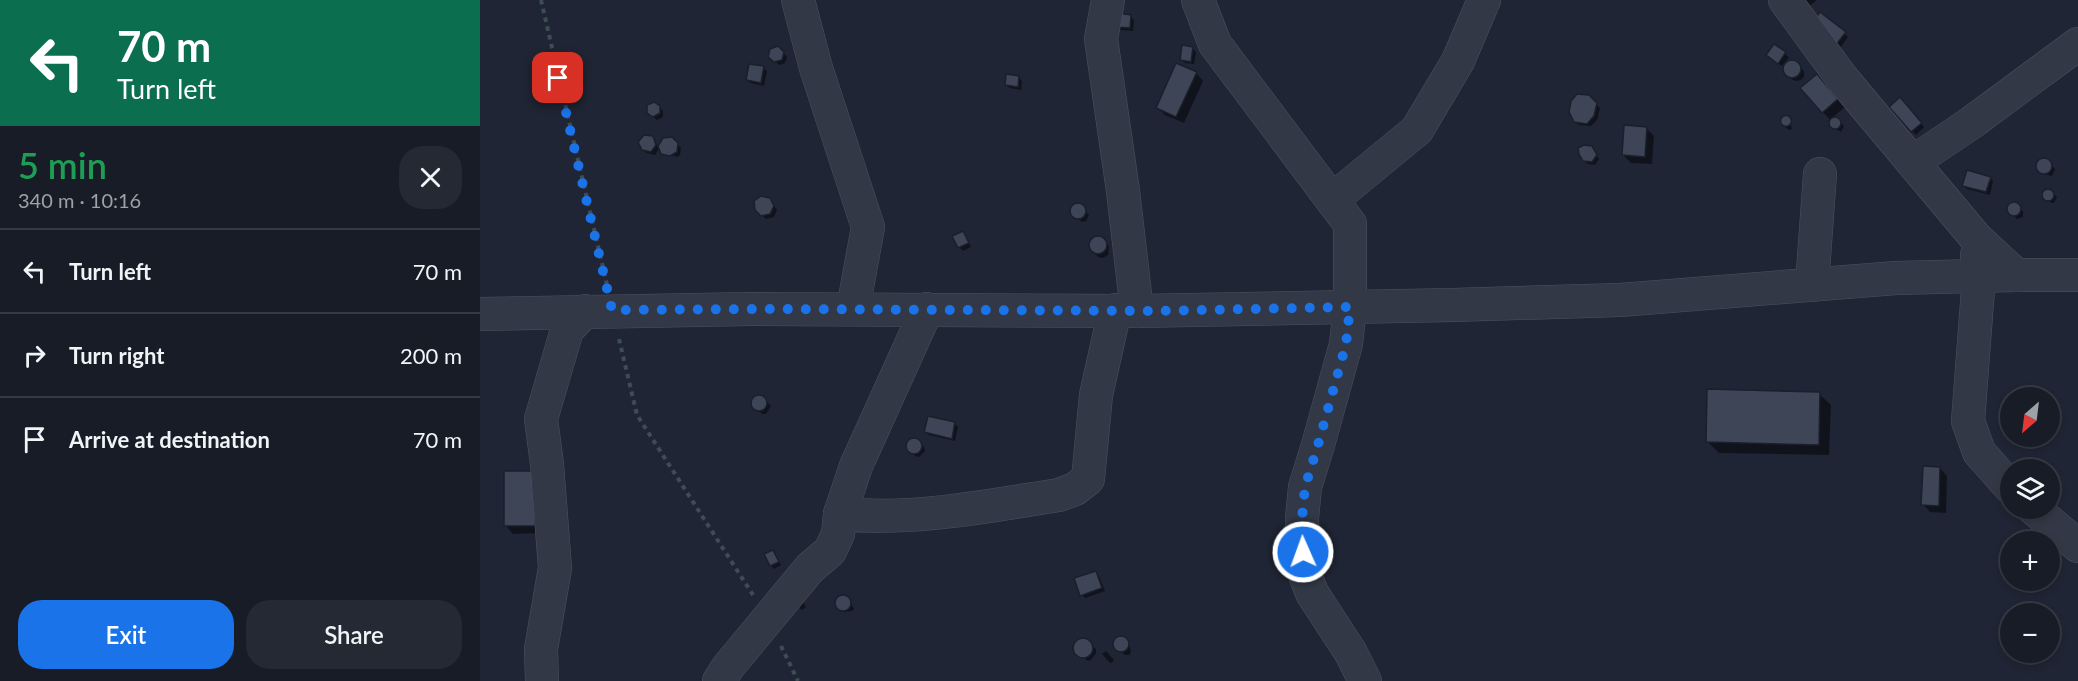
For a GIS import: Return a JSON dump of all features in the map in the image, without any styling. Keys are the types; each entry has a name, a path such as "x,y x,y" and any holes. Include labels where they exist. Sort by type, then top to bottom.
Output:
{"street":[{"path":"798,0 816,68 868,227 853,309"},
{"path":"840,514 871,517 934,515 1059,495 1075,489 1088,479 1096,395 1126,310 1123,191 1101,39 1108,0"},
{"path":"1198,0 1215,44 1350,224 1350,307 1346,344 1305,487 1302,518 1303,552 1305,575 1312,593 1351,652 1365,681"},
{"path":"1332,200 1417,130 1458,61 1484,0"},
{"path":"1785,0 1842,78 1976,238 2016,274"},
{"path":"1913,162 1971,123 2078,44"},
{"path":"1812,285 1820,174"},
{"path":"1976,238 1979,276 1968,421 1979,452 2000,476"},
{"path":"480,314 577,316 853,309 1126,310 1350,307 1620,300 1896,278 2016,274 2078,275"},
{"path":"719,681 810,568 830,551 838,534 840,514 856,466 927,309"},
{"path":"542,681 541,649 555,568 541,419 577,316"},
{"path":"2046,519 2078,546"}],"path":[{"path":"541,0 577,316 637,415 768,619 798,681"}],"building":[{"path":"1820,12 1846,32 1835,46 1810,25"},
{"path":"1118,13 1131,15 1130,28 1116,27"},
{"path":"1774,44 1786,52 1778,64 1766,55"},
{"path":"1182,45 1193,47 1191,62 1180,60"},
{"path":"778,46 784,52 782,60 774,62 768,57 770,49"},
{"path":"1792,60 1800,65 1801,69 1796,77 1792,78 1784,73 1783,69 1788,61"},
{"path":"1176,63 1197,72 1176,117 1156,108"},
{"path":"749,64 764,66 761,83 746,80"},
{"path":"1006,74 1019,76 1018,87 1005,85"},
{"path":"1817,74 1838,99 1822,113 1800,88"},
{"path":"1577,94 1589,95 1597,103 1594,116 1587,124 1574,122 1569,112 1571,101"},
{"path":"1900,97 1922,123 1911,132 1889,107"},
{"path":"654,102 660,106 660,113 653,117 647,113 647,105"},
{"path":"1786,115 1792,121 1786,127 1780,121"},
{"path":"1835,117 1841,123 1835,129 1829,123"},
{"path":"1624,125 1647,127 1645,157 1622,155"},
{"path":"644,135 653,136 656,145 651,152 642,150 638,142"},
{"path":"672,137 678,143 677,152 670,156 661,154 658,146 663,138"},
{"path":"1584,145 1592,146 1597,155 1592,162 1583,161 1579,154 1578,148"},
{"path":"2044,158 2052,166 2044,174 2036,166"},
{"path":"1967,170 1991,177 1986,192 1962,186"},
{"path":"2048,189 2054,195 2048,201 2042,195"},
{"path":"761,196 770,198 774,206 770,214 761,216 755,210 754,201"},
{"path":"2014,202 2019,204 2021,209 2019,214 2014,216 2009,214 2007,209 2009,204"},
{"path":"1078,203 1086,211 1078,219 1070,211"},
{"path":"963,231 969,243 958,248 952,236"},
{"path":"1094,236 1102,236 1107,241 1105,252 1094,254 1089,249 1089,241"},
{"path":"1707,389 1820,392 1819,445 1706,442"},
{"path":"756,395 762,395 767,403 765,409 756,411 751,406 751,400"},
{"path":"928,416 955,422 952,439 924,432"},
{"path":"914,438 920,440 922,446 920,452 914,454 908,452 906,446 908,440"},
{"path":"1923,466 1940,467 1939,506 1921,505"},
{"path":"504,471 535,471 535,526 504,526"},
{"path":"773,550 779,562 770,566 764,554"},
{"path":"1096,571 1102,588 1080,596 1074,578"},
{"path":"843,595 851,603 843,611 835,603"},
{"path":"1121,636 1127,638 1129,644 1127,650 1121,652 1115,650 1113,644 1115,638"},
{"path":"1083,638 1090,641 1093,648 1090,655 1083,658 1076,655 1073,648 1076,641"}],"route":[{"path":"558,78 612,310 1155,311 1350,307 1346,344 1305,487 1302,518 1303,552"}]}
